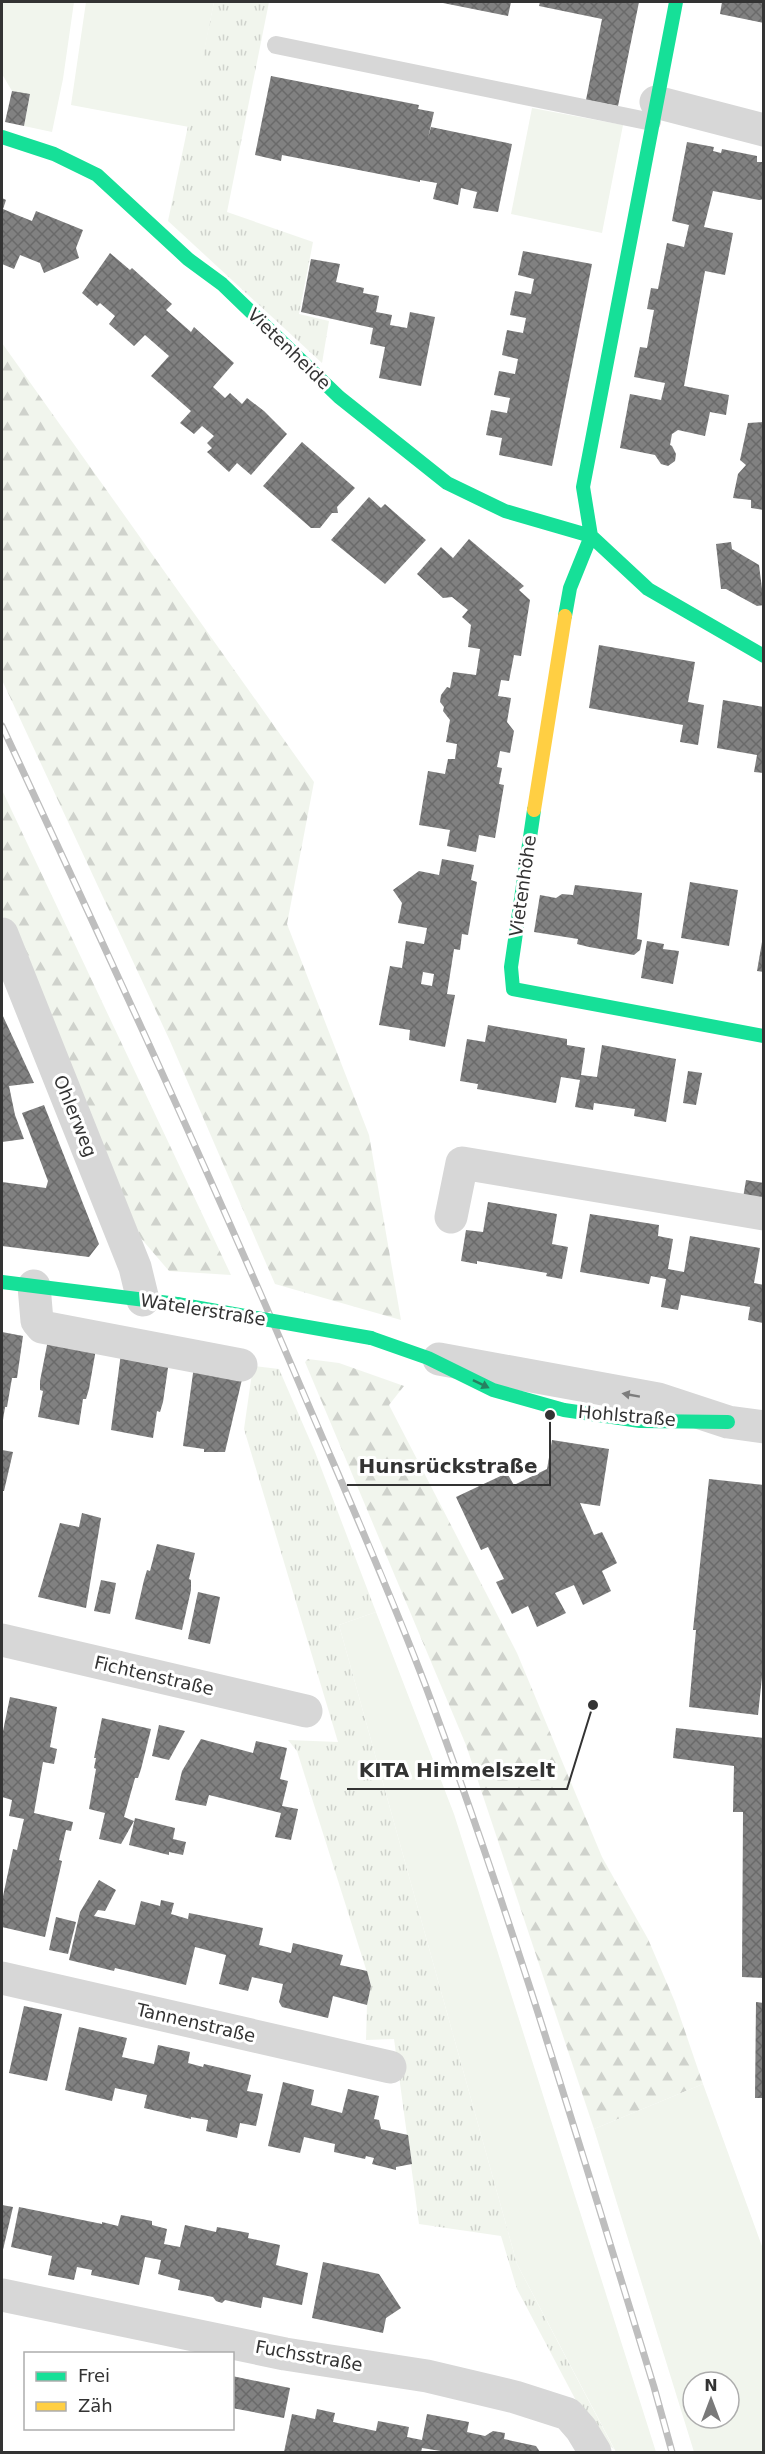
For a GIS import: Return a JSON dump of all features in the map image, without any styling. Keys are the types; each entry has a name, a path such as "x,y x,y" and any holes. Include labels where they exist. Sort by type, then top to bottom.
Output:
{"street":[{"path":"591,536 583,487 676,2"},
{"path":"654,112 764,130"},
{"name":"Vietenheide","path":"2,136 54,154 97,175 188,259 222,284 339,396 447,483 505,511 591,536 648,588 764,656"},
{"name":"Vietenhöhe","path":"591,536 570,588 525,867 511,966 513,989 764,1036"},
{"name":"Ohlerweg","path":"2,934 135,1268 143,1300"},
{"path":"451,1218 462,1163 764,1215"},
{"name":"Watelerstraße","path":"2,1282 177,1304 371,1338"},
{"path":"34,1286 37,1321 42,1327 241,1365"},
{"name":"Hohlstraße","path":"371,1338 428,1358 657,1399 728,1422 764,1427"},
{"name":"Fichtenstraße","path":"2,1640 306,1711"},
{"name":"Tannenstraße","path":"2,1978 390,2067"},
{"name":"Fuchsstraße","path":"2,2295 285,2354 428,2376 515,2397 568,2414 581,2429 595,2452"}],"lane":[{"path":"276,45 654,112"}],"green space":[{"path":"2,2 74,2 63,79 52,132 24,126 30,95 12,91 2,74"},
{"path":"86,2 214,2 189,127 71,105"},
{"path":"214,2 269,2 227,212 313,242 299,314 329,321 322,363 168,221"},
{"path":"532,108 623,125 602,233 511,214"},
{"path":"2,343 314,782 287,924 369,1135 401,1320 275,1284 170,1041 2,680"},
{"path":"2,790 231,1275 169,1271 127,1222 92,1126 2,914"},
{"path":"308,1359 339,1363 404,1386 389,1405 517,1653 602,1857 648,1939 675,2002 703,2084 594,2129 466,1745 305,1362"},
{"path":"253,1366 279,1369 315,1452 376,1612 339,1625 517,2264 614,2449 606,2444 582,2412 517,2289 501,2236 419,2224 394,2039 366,2040 367,2005 371,1985 297,1751 288,1740 338,1742 244,1429"},
{"path":"376,1612 454,1814 656,2452 616,2452 517,2264 339,1625"},
{"path":"703,2084 763,2249 763,2452 694,2452 687,2430 741,2430 741,2370 681,2370 681,2410 594,2129"}],"building":[{"path":"438,2 511,2 508,16"},
{"path":"540,2 639,2 618,106 586,100 602,19 539,6"},
{"path":"722,2 764,2 764,23 720,14"},
{"path":"271,76 419,105 418,109 434,112 428,138 431,127 512,144 498,212 473,208 477,192 461,188 458,205 433,199 437,183 420,180 420,182 282,155 281,161 255,155"},
{"path":"12,91 30,94 24,126 5,122"},
{"path":"687,142 714,147 713,151 721,153 722,149 757,156 757,162 764,162 764,199 713,191 704,227 733,233 725,275 705,271 684,386 729,395 726,415 710,412 705,436 678,430 672,434 670,445 676,454 675,461 668,466 661,464 655,455 620,448 630,394 661,400 665,383 634,377 640,347 647,348 654,310 647,309 651,288 658,289 667,243 684,247 689,225 672,221"},
{"path":"2,198 6,200 3,209 32,221 36,211 83,230 76,248 79,258 44,273 40,263 20,255 14,269 2,264"},
{"path":"523,251 592,264 552,466 499,455 502,438 486,435 491,410 507,413 510,398 494,395 499,371 515,374 518,359 502,355 507,330 523,333 526,318 510,315 515,291 531,294 534,279 518,275"},
{"path":"110,253 130,270 132,268 172,304 166,310 191,332 194,327 234,363 213,387 225,398 230,393 242,404 247,398 287,434 251,475 237,463 229,472 207,452 212,448 207,443 214,436 202,426 194,434 180,423 191,411 151,376 169,356 145,335 134,346 109,324 115,316 100,303 97,306 82,293"},
{"path":"311,259 340,264 336,282 364,288 363,293 379,296 376,312 392,315 390,325 407,328 410,312 435,317 421,386 379,378 385,347 370,344 373,328 301,312"},
{"path":"764,422 764,510 751,508 751,500 733,498 738,474 746,465 740,460 748,423"},
{"path":"302,442 355,488 337,507 338,513 332,513 320,528 311,528 263,486"},
{"path":"369,497 381,508 385,504 426,540 385,584 331,540"},
{"path":"469,539 524,586 519,590 530,600 521,656 514,655 509,681 501,680 498,696 511,698 507,722 514,731 510,753 500,751 497,767 502,768 499,784 504,785 495,838 479,835 476,852 447,846 450,830 419,825 428,771 445,774 448,759 455,759 457,744 446,742 450,720 443,711 444,707 440,702 441,695 447,687 450,688 453,672 476,675 480,649 468,647 471,625 462,617 468,610 452,597 443,598 417,574 441,547 453,558"},
{"path":"731,542 732,549 759,565 764,605 757,606 726,589 721,589 716,544"},
{"path":"599,645 695,662 688,702 704,705 698,745 680,742 683,725 589,708"},
{"path":"723,700 764,707 764,773 754,772 757,755 717,748"},
{"path":"442,859 474,865 471,880 477,882 468,935 462,934 460,950 454,949 447,994 455,995 445,1047 409,1040 410,1030 379,1025 390,966 402,968 406,941 424,944 427,928 398,923 402,903 393,890 419,871 439,875","holes":["423,972 434,974 432,986 421,984"]},
{"path":"690,882 738,890 729,946 681,938"},
{"path":"575,885 642,893 637,939 642,940 640,950 634,955 577,944 578,939 534,932 540,895 556,898 562,894 573,895"},
{"path":"647,941 664,944 663,949 679,951 673,984 641,978"},
{"path":"762,942 764,942 764,972 757,971"},
{"path":"2,1014 34,1083 9,1086 15,1115 24,1139 2,1142"},
{"path":"488,1025 567,1039 567,1045 585,1048 581,1075 597,1077 602,1045 676,1059 666,1122 634,1116 635,1109 594,1103 593,1110 575,1107 580,1080 561,1077 556,1103 477,1089 478,1084 460,1081 467,1039 485,1042"},
{"path":"688,1071 702,1073 696,1105 683,1103"},
{"path":"44,1105 99,1244 89,1257 2,1246 2,1182 46,1188 48,1181 22,1113"},
{"path":"746,1180 764,1183 764,1202 743,1198"},
{"path":"488,1202 557,1214 552,1244 568,1247 562,1279 546,1276 547,1273 477,1261 477,1264 461,1261 466,1230 483,1232"},
{"path":"590,1214 659,1225 658,1236 673,1239 668,1269 684,1272 690,1236 760,1248 754,1283 764,1285 763,1323 748,1320 750,1307 681,1295 678,1310 661,1307 666,1279 651,1276 649,1284 580,1272"},
{"path":"2,1332 23,1336 17,1378 12,1378 3,1420"},
{"path":"48,1340 96,1349 89,1389 86,1399 83,1399 79,1425 38,1417 43,1391 40,1390 40,1381"},
{"path":"121,1353 169,1361 163,1402 160,1412 157,1411 153,1438 111,1430"},
{"path":"194,1366 243,1375 225,1452 204,1452 204,1449 183,1446"},
{"path":"552,1440 609,1449 600,1506 580,1503 594,1535 602,1532 617,1563 602,1571 611,1591 583,1605 574,1585 555,1593 566,1613 537,1627 528,1606 512,1614 496,1582 504,1579 488,1547 481,1550 456,1497 507,1473 514,1485 547,1469"},
{"path":"2,1450 13,1452 4,1491 2,1491"},
{"path":"709,1479 764,1485 764,1658 758,1715 689,1707 696,1630 693,1630"},
{"path":"82,1513 101,1518 86,1608 38,1597 60,1523 79,1527"},
{"path":"157,1544 195,1553 189,1579 191,1590 182,1630 135,1619 144,1580 147,1570 150,1571"},
{"path":"101,1580 116,1583 110,1614 94,1611"},
{"path":"198,1592 220,1597 210,1644 188,1639"},
{"path":"10,1697 57,1707 50,1747 57,1749 54,1764 43,1762 34,1813 73,1822 71,1831 66,1830 59,1860 62,1861 45,1937 2,1927 2,1901 13,1849 17,1850 24,1819 9,1816 12,1800 2,1797 2,1736"},
{"path":"102,1718 151,1729 141,1769 138,1778 135,1778 124,1817 134,1821 121,1844 99,1839 105,1813 89,1809 96,1769 94,1768 96,1758 94,1758"},
{"path":"159,1725 185,1731 169,1760 152,1756"},
{"path":"676,1728 764,1738 764,1978 742,1977 743,1812 733,1812 734,1766 673,1758"},
{"path":"201,1739 253,1753 256,1741 287,1748 280,1779 288,1781 282,1806 298,1809 291,1840 275,1837 281,1813 209,1795 206,1806 175,1800 182,1771"},
{"path":"135,1818 175,1828 173,1839 186,1842 183,1855 169,1852 169,1855 129,1845"},
{"path":"99,1880 116,1890 105,1911 98,1910 94,1916 135,1925 141,1901 160,1906 161,1900 174,1903 171,1914 188,1919 189,1913 263,1928 259,1945 291,1953 293,1943 343,1955 340,1965 367,1971 371,1986 367,2005 333,1996 328,2018 282,2007 279,2002 283,1984 252,1977 248,1991 219,1984 226,1955 195,1947 186,1985 69,1960 80,1912"},
{"path":"56,1917 76,1922 68,1954 49,1950"},
{"path":"756,2002 764,2003 764,2098 755,2098"},
{"path":"24,2006 62,2014 47,2081 9,2073"},
{"path":"79,2027 127,2038 122,2057 154,2064 158,2045 190,2052 188,2063 203,2067 204,2064 251,2075 247,2091 263,2094 256,2126 240,2123 237,2138 206,2131 208,2120 191,2117 191,2119 144,2108 147,2095 115,2088 112,2101 65,2090"},
{"path":"283,2082 314,2090 311,2105 342,2113 348,2089 379,2096 374,2119 379,2120 381,2129 408,2135 412,2164 396,2167 396,2170 372,2164 374,2158 366,2156 365,2159 334,2152 335,2144 304,2137 300,2153 268,2146"},
{"path":"2,2205 13,2207 2,2254"},
{"path":"19,2207 118,2226 121,2215 152,2221 152,2225 167,2229 164,2244 180,2247 185,2225 216,2232 217,2227 249,2233 248,2238 280,2245 276,2265 308,2273 302,2305 263,2297 261,2308 225,2300 222,2303 213,2297 178,2290 180,2280 158,2274 161,2260 145,2257 139,2285 91,2275 92,2270 77,2267 74,2280 48,2275 52,2256 11,2247"},
{"path":"323,2262 379,2274 401,2308 386,2318 383,2333 312,2318"},
{"path":"234,2376 290,2388 284,2418 234,2408"},
{"path":"317,2409 335,2413 333,2422 376,2431 378,2421 409,2427 407,2437 422,2440 427,2414 469,2422 467,2432 485,2436 493,2431 505,2433 504,2439 536,2446 540,2452 447,2452 422,2448 421,2452 284,2452 292,2414 315,2419"}],"railway":[{"path":"2,726 232,1228 412,1650 458,1774 517,1948 600,2211 672,2452"}],"traffic: fast":[{"path":"676,2 583,487 591,536 648,589 764,656"},
{"path":"2,137 54,154 97,175 188,259 222,284 339,397 447,483 505,511 591,536 570,588 565,616"},
{"path":"534,810 511,967 513,989 764,1036"},
{"path":"2,1282 177,1304"},
{"path":"177,1304 371,1338"},
{"path":"371,1338 428,1358 493,1390 564,1410 640,1421 728,1422"}],"traffic: slow":[{"path":"534,810 565,616"}],"place":[{"name":"Hunsrückstraße","path":"550,1415"},
{"name":"KITA Himmelszelt","path":"593,1705"}]}
